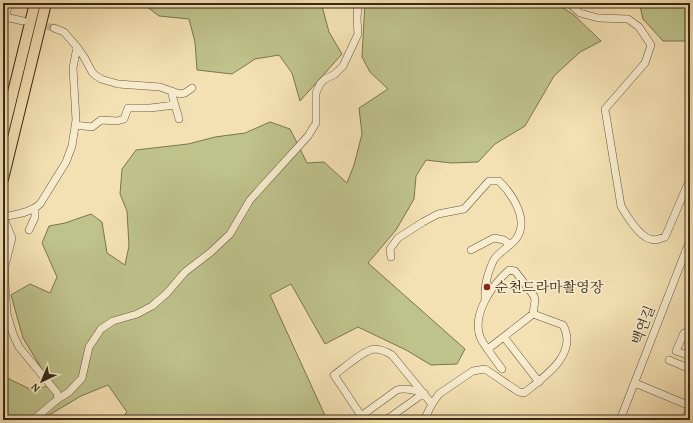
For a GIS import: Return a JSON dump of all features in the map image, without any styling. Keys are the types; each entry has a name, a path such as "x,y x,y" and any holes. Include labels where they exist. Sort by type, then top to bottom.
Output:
{"highway":[{"path":"3,133 35,3"},
{"path":"3,179 46,3"},
{"path":"3,116 10,93 16,85"}],"street":[{"path":"3,26 4,16 9,3"},
{"path":"33,420 58,399 69,392 82,378 89,347 101,329 113,321 137,314 152,306 167,293 185,272 211,252 230,234 250,200 308,136 316,123 316,93 320,84 325,79 335,74 343,66 358,34 358,3"},
{"path":"569,3 580,13 598,18 628,19 639,28 651,46 646,63 605,109 621,206 626,215 644,236 650,239 658,240 665,237 690,179"},
{"path":"4,16 23,21"},
{"path":"54,28 64,32 84,56 95,76 101,79 118,84 160,87 180,94 185,93 192,88"},
{"path":"58,399 57,394 19,347 13,334 7,314 5,283 5,266 12,238 3,217 35,209 47,194 70,153 75,125 75,94 73,74 77,47"},
{"path":"171,91 179,119"},
{"path":"75,125 92,127 101,120 124,119 128,108 150,108 175,105"},
{"path":"391,257 390,248 398,238 438,214 464,209 488,181 499,180 512,198 520,213 521,225 517,238 503,250 494,261 485,292 486,300"},
{"path":"29,230 36,217 35,209"},
{"path":"471,250 494,238 504,240 510,244"},
{"name":"백연길","path":"620,420 690,240"},
{"path":"488,349 533,314 535,300 534,296 514,271 510,270 502,277 490,292 481,308 479,332 482,340 488,349 502,369"},
{"path":"424,420 439,394 473,371 485,369 519,392 524,393 552,371 562,358 566,344 566,331 563,325 533,314"},
{"path":"690,331 684,333 676,350 690,356"},
{"path":"504,336 539,382"},
{"path":"424,393 409,389 397,390 362,418 334,374 368,350 375,349 385,351 392,355 424,393 432,404"},
{"path":"669,360 690,369"},
{"path":"635,383 690,406 685,420"},
{"path":"386,420 424,393"}],"green space":[{"path":"142,3 323,3 322,6 329,32 342,54 300,101 292,73 279,55 255,59 232,74 197,70 195,42 189,19 159,16"},
{"path":"365,3 555,3 574,15 601,41 580,52 554,76 525,126 495,144 478,162 451,163 426,160 416,176 414,199 396,230 368,263 465,349 457,364 431,365 406,350 358,327 325,344 291,284 270,295 327,420 120,420 127,412 108,385 81,396 44,418 29,420 3,420 3,376 34,391 51,384 23,338 11,295 30,284 50,293 57,277 42,243 49,226 65,223 91,214 102,222 107,253 125,265 129,246 127,211 120,194 122,169 136,150 188,144 215,137 245,133 270,122 290,129 307,163 324,162 347,183 354,165 362,134 359,108 388,89 370,72 362,57"},
{"path":"642,3 690,3 690,41 663,41 643,19 640,6"}],"tunnel":[{"path":"37,24 54,28"}],"place":[{"name":"순천드라마촬영장","path":"487,287"}]}
